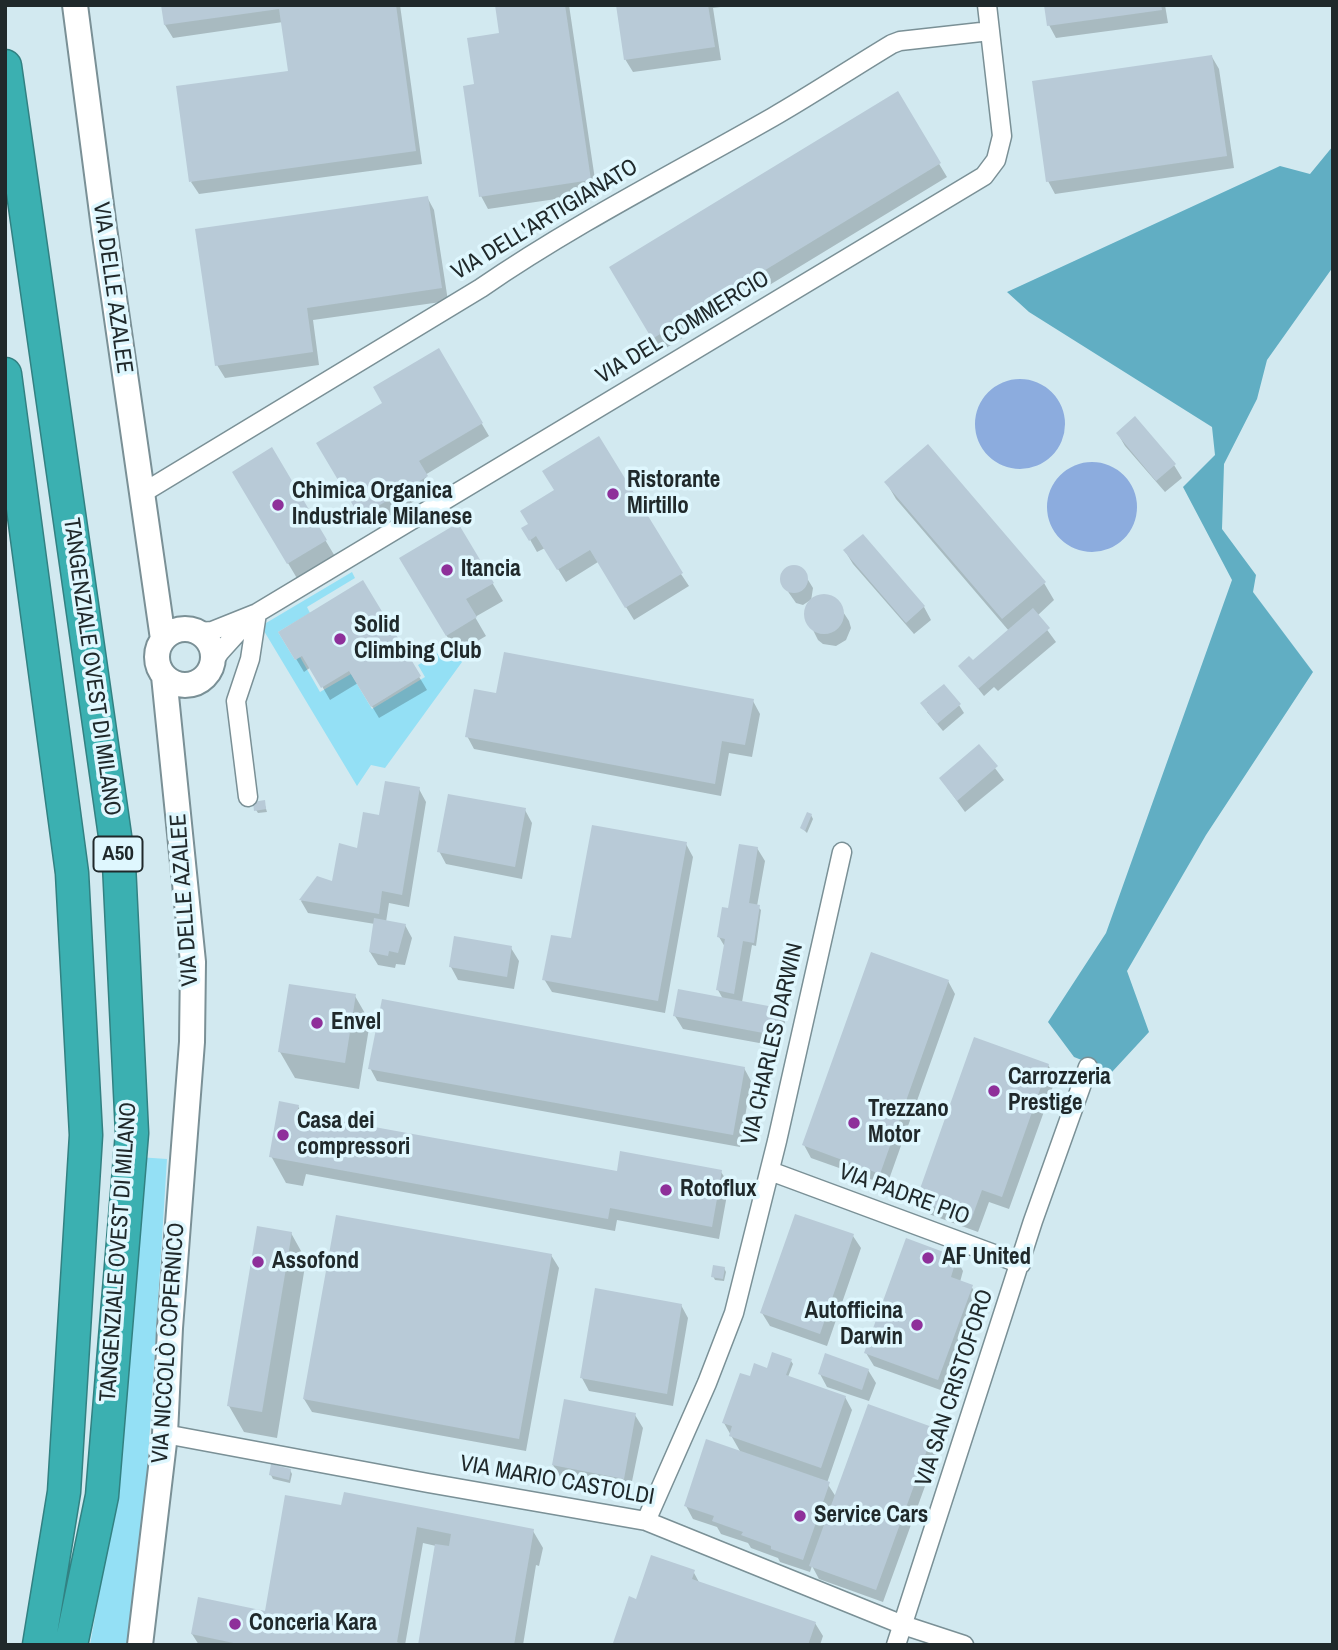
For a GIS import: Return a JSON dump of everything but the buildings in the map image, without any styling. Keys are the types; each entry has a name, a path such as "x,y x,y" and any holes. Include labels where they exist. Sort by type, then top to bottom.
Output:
{"highway":[{"name":"TANGENZIALE OVEST DI MILANO","path":"5,66 119,864 131,1119 102,1496 71,1645"},
{"name":"TANGENZIALE OVEST DI MILANO","path":"5,373 72,873 86,1135 64,1492 39,1645"}],"street":[{"name":"VIA DELLE AZALEE","path":"75,5 152,570 179,634"},
{"name":"VIA DEL COMMERCIO","path":"179,634 224,627 257,613 984,176 996,160 1002,136 987,5"},
{"name":"VIA DELL'ARTIGIANATO","path":"141,494 470,295 528,257 644,188 774,116 892,44 990,32"},
{"name":"VIA DEL COMMERCIO","path":"211,666 229,640 257,613"},
{"path":"248,797 236,701 250,659 257,613"},
{"path":"179,634 211,647 211,666 202,678 188,684 179,684 164,676 157,660 159,646 179,634"},
{"name":"VIA DELLE AZALEE","path":"164,676 193,962 192,1042"},
{"name":"VIA DELLE AZALEE","path":"174,758 188,684"},
{"name":"VIA CHARLES DARWIN","path":"646,1521 707,1383 734,1313 770,1171 842,852"},
{"name":"VIA NICCOLÒ COPERNICO","path":"140,1645 165,1434 170,1328 192,1042"},
{"name":"VIA SAN CRISTOFORO","path":"896,1645 1033,1221 1088,1067"},
{"name":"VIA PADRE PIO","path":"770,1171 1021,1264"},
{"name":"VIA MARIO CASTOLDI","path":"165,1434 646,1521 903,1625 964,1645"}],"shaded area":[{"path":"1333,146 1333,267 1267,360 1257,399 1224,464 1222,529 1256,575 1253,592 1313,672 1206,835 1127,971 1149,1032 1112,1072 1074,1057 1048,1022 1106,933 1232,580 1183,487 1215,455 1212,427 1029,312 1007,292 1280,166 1310,174"},
{"path":"1020,379 1037,382 1052,392 1062,407 1065,424 1062,441 1052,456 1037,466 1020,469 1003,466 988,456 978,441 975,424 978,407 988,392 1003,382"},
{"path":"1092,462 1109,465 1124,475 1134,490 1137,507 1134,524 1124,539 1109,549 1092,552 1075,549 1060,539 1050,524 1047,507 1050,490 1060,475 1075,465"},
{"path":"352,572 355,578 307,607 310,613 278,632 295,660 300,657 320,692 351,674 372,709 425,677 418,665 452,645 462,662 385,768 371,765 357,786 261,626"},
{"path":"138,1157 167,1159 144,1523 128,1645 90,1645 109,1538"}],"place":[{"name":"Ristorante Mirtillo","path":"613,494"},
{"name":"Chimica Organica Industriale Milanese","path":"278,505"},
{"name":"Itancia","path":"447,570"},
{"name":"Solid Climbing Club","path":"340,639"},
{"name":"Envel","path":"317,1023"},
{"name":"Carrozzeria Prestige","path":"994,1091"},
{"name":"Trezzano Motor","path":"854,1123"},
{"name":"Casa dei compressori","path":"283,1135"},
{"name":"Rotoflux","path":"666,1190"},
{"name":"AF United","path":"928,1258"},
{"name":"Assofond","path":"258,1262"},
{"name":"Autofficina Darwin","path":"917,1325"},
{"name":"Service Cars","path":"800,1516"},
{"name":"Conceria Kara","path":"235,1624"}]}
